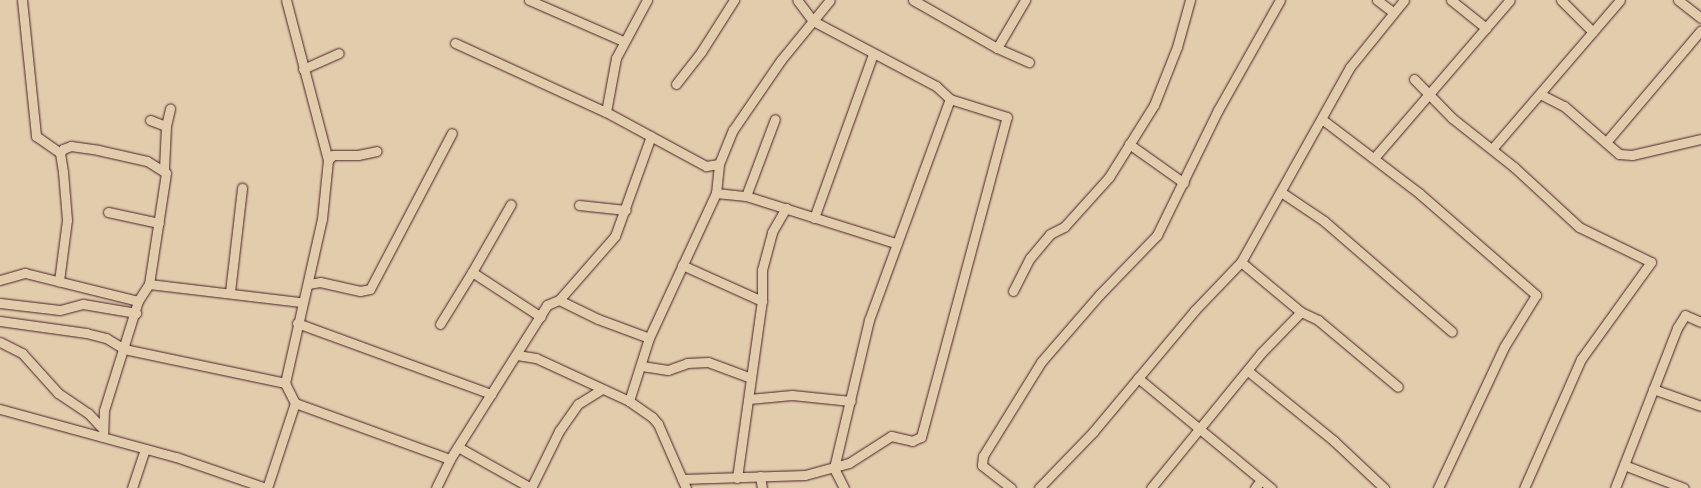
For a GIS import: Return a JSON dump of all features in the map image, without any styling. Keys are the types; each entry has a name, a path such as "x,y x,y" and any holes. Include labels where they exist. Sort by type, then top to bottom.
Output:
{"street":[{"path":"22,0 36,136 60,153 67,220 59,281"},
{"path":"0,409 144,449 267,488 295,403 285,382 301,302 308,284 325,204 328,160 286,0"},
{"path":"529,0 623,41"},
{"path":"606,112 616,58 623,41 647,0"},
{"path":"676,84 706,45 734,0"},
{"path":"518,355 536,358 600,390 629,401 658,424 684,483 760,476 805,475 834,468 891,436 912,441 920,437 1008,117 950,100 936,86 813,21 797,0"},
{"path":"629,401 642,366 649,338 716,192 716,167 733,130 781,60 830,0"},
{"path":"913,0 996,48 1029,62"},
{"path":"996,48 1025,0"},
{"path":"1012,291 1030,258 1050,234 1064,227 1098,190 1154,105 1177,47 1190,0"},
{"path":"1011,488 982,465 983,456 1040,362 1100,294 1157,235 1218,110 1280,0"},
{"path":"1377,0 1393,12"},
{"path":"1039,488 1138,378 1194,311 1241,262 1323,120 1350,68 1404,0"},
{"path":"1451,0 1486,28"},
{"path":"1374,158 1510,0"},
{"path":"1561,0 1593,32"},
{"path":"1492,148 1620,0"},
{"path":"1678,0 1701,18"},
{"path":"1606,141 1701,30"},
{"path":"455,43 606,112 716,167"},
{"path":"303,69 339,53"},
{"path":"814,218 873,54"},
{"path":"1414,78 1452,118 1492,148 1579,227 1652,262 1581,359 1524,488"},
{"path":"1540,94 1564,106 1620,154 1632,155 1701,139"},
{"path":"844,488 834,468 869,320 895,243 950,100"},
{"path":"103,437 101,427 136,314 138,301 149,284 166,177 164,169 166,126 170,108"},
{"path":"746,196 775,119"},
{"path":"150,120 166,126"},
{"path":"1323,120 1374,158 1479,243 1511,277 1536,295 1504,347 1438,488"},
{"path":"308,284 320,282 360,291 370,289 452,133"},
{"path":"436,488 450,459 518,355 547,305 559,300 604,251 615,236 626,210 651,136"},
{"path":"1129,144 1184,183"},
{"path":"60,153 71,146 98,150 147,161 164,169"},
{"path":"328,160 333,155 358,155 377,151"},
{"path":"230,292 242,188"},
{"path":"716,192 746,196 895,243"},
{"path":"1281,192 1324,221 1452,332"},
{"path":"440,324 511,204"},
{"path":"579,205 626,210"},
{"path":"737,478 762,301 762,270 772,232 786,208"},
{"path":"108,212 159,223"},
{"path":"1241,262 1301,312 1318,320 1398,387"},
{"path":"682,265 762,301"},
{"path":"472,272 541,317"},
{"path":"0,280 25,274 138,301"},
{"path":"149,284 230,292 301,302"},
{"path":"559,300 598,320 649,338"},
{"path":"0,303 60,310 83,304 136,314"},
{"path":"1151,488 1248,371 1301,312"},
{"path":"1615,488 1653,389 1685,315 1701,322"},
{"path":"0,321 86,333 106,338 124,349 285,382"},
{"path":"297,323 491,394"},
{"path":"0,342 22,353 58,393 88,413 101,427"},
{"path":"642,366 668,370 687,363 708,362 751,378"},
{"path":"1248,371 1334,441 1384,488"},
{"path":"1138,378 1271,488"},
{"path":"1653,389 1701,406"},
{"path":"458,447 531,488 559,431 578,404 600,390"},
{"path":"749,399 792,395 851,401"},
{"path":"295,403 450,459"},
{"path":"132,488 144,449"},
{"path":"1624,464 1684,488"},
{"path":"760,476 762,488"},
{"path":"1255,488 1262,480"}]}
